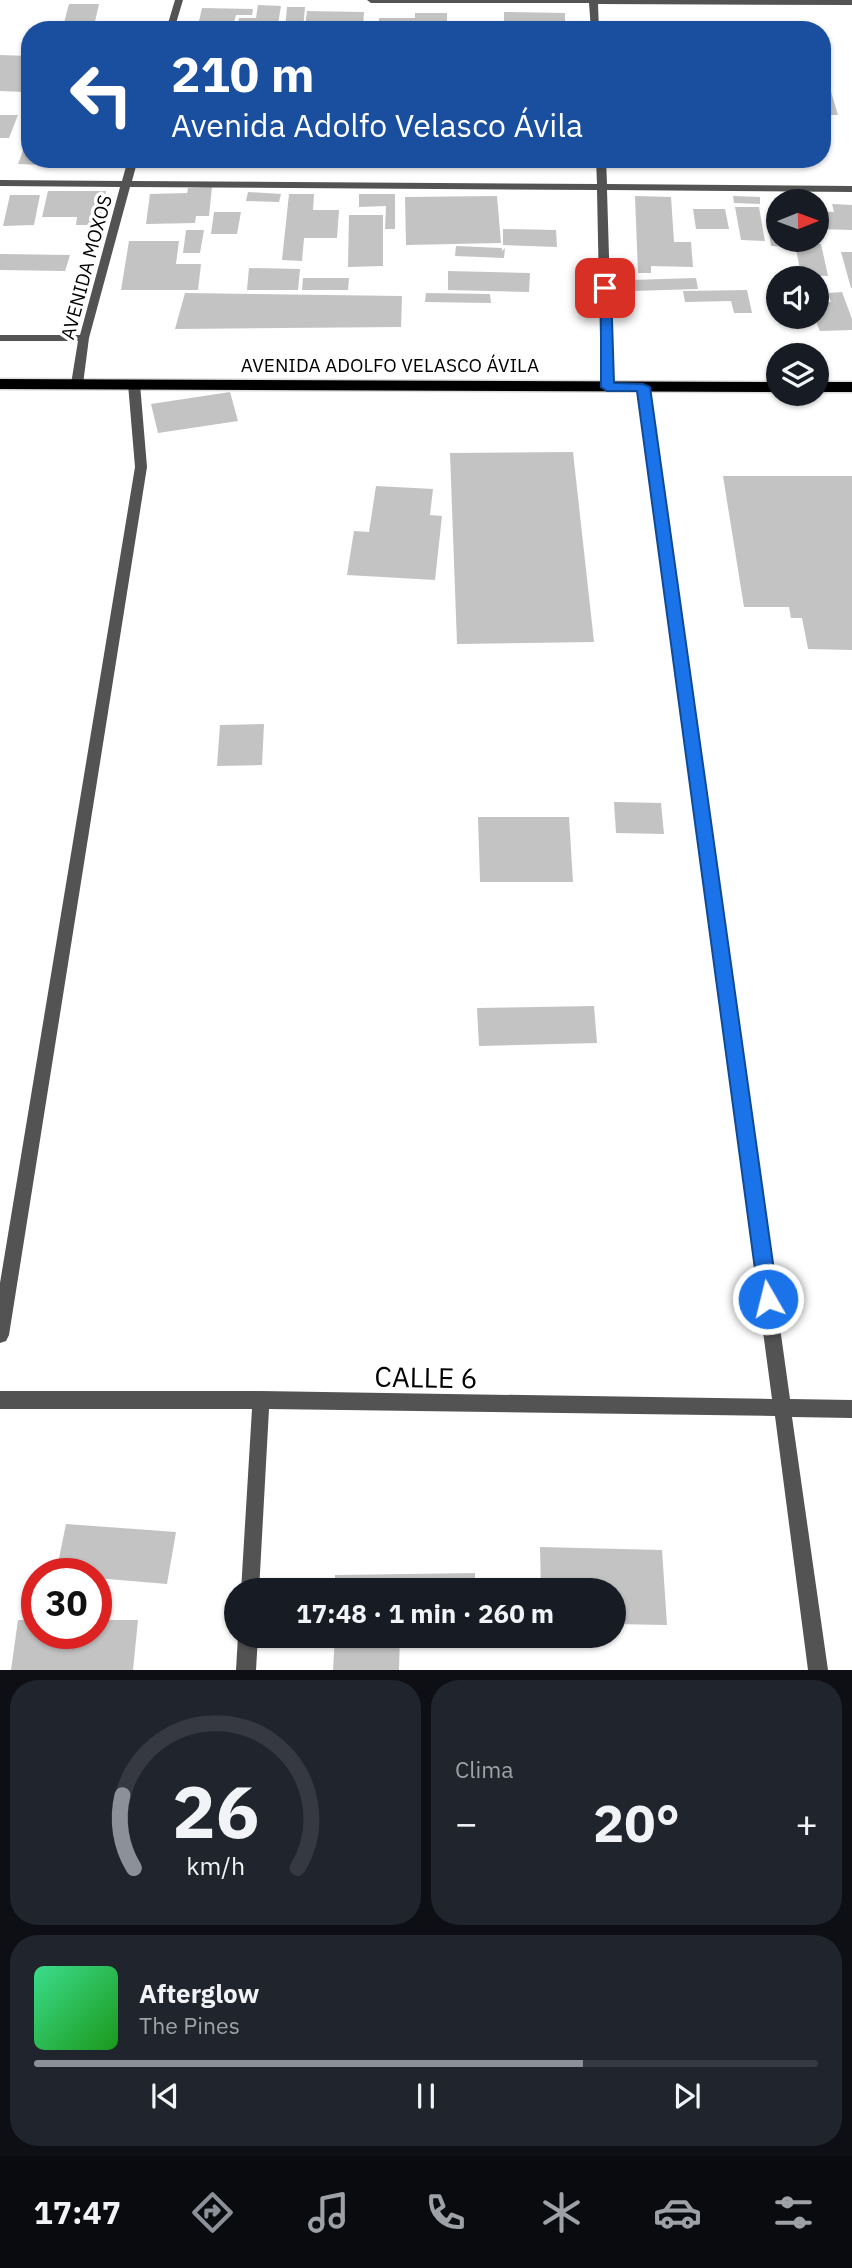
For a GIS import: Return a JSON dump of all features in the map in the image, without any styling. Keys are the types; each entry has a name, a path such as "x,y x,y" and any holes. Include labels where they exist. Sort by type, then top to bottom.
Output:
{"highway":[{"name":"AVENIDA ADOLFO VELASCO ÁVILA","path":"0,384 766,387"},
{"path":"829,387 852,387"}],"street":[{"path":"173,21 179,0"},
{"path":"371,0 852,2"},
{"path":"593,1 594,21"},
{"name":"AVENIDA MOXOS","path":"77,384 84,338 131,168"},
{"path":"602,168 607,387"},
{"path":"0,183 852,189"},
{"path":"0,338 84,338"},
{"path":"0,1335 141,467 134,384"},
{"path":"643,387 818,1670"},
{"name":"CALLE 6","path":"0,1400 261,1400 852,1409"},
{"path":"251,1578 261,1400"},
{"path":"246,1670 247,1648"}],"building":[{"path":"69,4 99,4 95,21 64,21"},
{"path":"258,5 281,6 278,21 238,21 239,18 256,18"},
{"path":"287,7 305,7 304,21 286,21"},
{"path":"202,8 253,9 252,15 236,15 234,21 199,21"},
{"path":"307,11 364,12 363,21 306,21"},
{"path":"504,12 565,13 565,21 504,21"},
{"path":"415,13 447,13 447,21 379,21 379,18 415,18"},
{"path":"0,55 21,56 21,92 0,91"},
{"path":"831,91 838,115 831,115"},
{"path":"0,115 18,115 9,138 0,138"},
{"path":"212,187 209,216 196,216 195,223 146,224 150,194 187,193 188,188"},
{"path":"48,191 106,191 101,217 92,217 91,225 76,225 77,217 42,217"},
{"path":"248,192 281,194 279,202 246,201"},
{"path":"289,194 314,194 313,210 339,210 337,238 304,238 302,261 282,260"},
{"path":"359,194 395,194 395,229 385,229 386,206 359,207"},
{"path":"10,195 40,195 34,225 3,226"},
{"path":"497,196 501,243 406,245 405,197"},
{"path":"635,196 671,197 674,242 691,242 693,267 651,266 651,273 638,273"},
{"path":"733,196 760,197 760,204 734,203"},
{"path":"832,204 852,205 852,230 830,229 830,212 834,212"},
{"path":"735,207 759,207 765,241 741,240"},
{"path":"693,209 725,209 729,229 696,229"},
{"path":"214,212 241,212 237,234 211,234"},
{"path":"349,215 383,215 383,266 348,267"},
{"path":"503,229 556,230 557,247 503,245"},
{"path":"186,230 204,230 200,253 183,253"},
{"path":"129,241 179,241 176,264 201,264 198,290 121,290"},
{"path":"456,246 502,248 502,251 505,248 504,258 455,256"},
{"path":"797,252 823,252 826,266 799,266"},
{"path":"841,252 852,252 852,288 851,288"},
{"path":"0,254 70,255 65,271 0,270"},
{"path":"249,268 300,269 298,290 247,290"},
{"path":"448,271 530,273 529,292 448,290"},
{"path":"303,278 349,278 348,290 302,290"},
{"path":"696,278 698,289 633,291 631,280"},
{"path":"747,290 752,313 734,313 731,301 685,302 683,291"},
{"path":"842,292 852,319 852,330 820,331 819,329 829,329 829,293"},
{"path":"185,293 402,296 401,327 175,329"},
{"path":"426,293 490,294 491,303 425,302"},
{"path":"230,392 238,421 158,433 151,404"},
{"path":"573,452 594,642 457,644 450,453"},
{"path":"723,476 852,476 852,650 808,649 802,618 791,618 789,607 744,607"},
{"path":"376,486 433,489 430,515 442,516 435,580 347,575 354,531 369,532"},
{"path":"264,724 262,765 217,766 220,725"},
{"path":"614,802 661,803 664,834 616,833"},
{"path":"478,817 569,817 573,882 480,882"},
{"path":"594,1006 597,1043 479,1046 477,1008"},
{"path":"66,1524 176,1532 167,1584 112,1579 112,1558 59,1558"},
{"path":"540,1547 662,1550 667,1625 626,1624 626,1578 541,1578"},
{"path":"475,1573 475,1578 335,1578 335,1575"},
{"path":"18,1620 21,1620 21,1649 112,1649 112,1620 138,1620 133,1670 11,1670"},
{"path":"334,1648 400,1648 399,1670 333,1670"}],"route":[{"path":"605,288 607,387 643,387 768,1299"}]}
